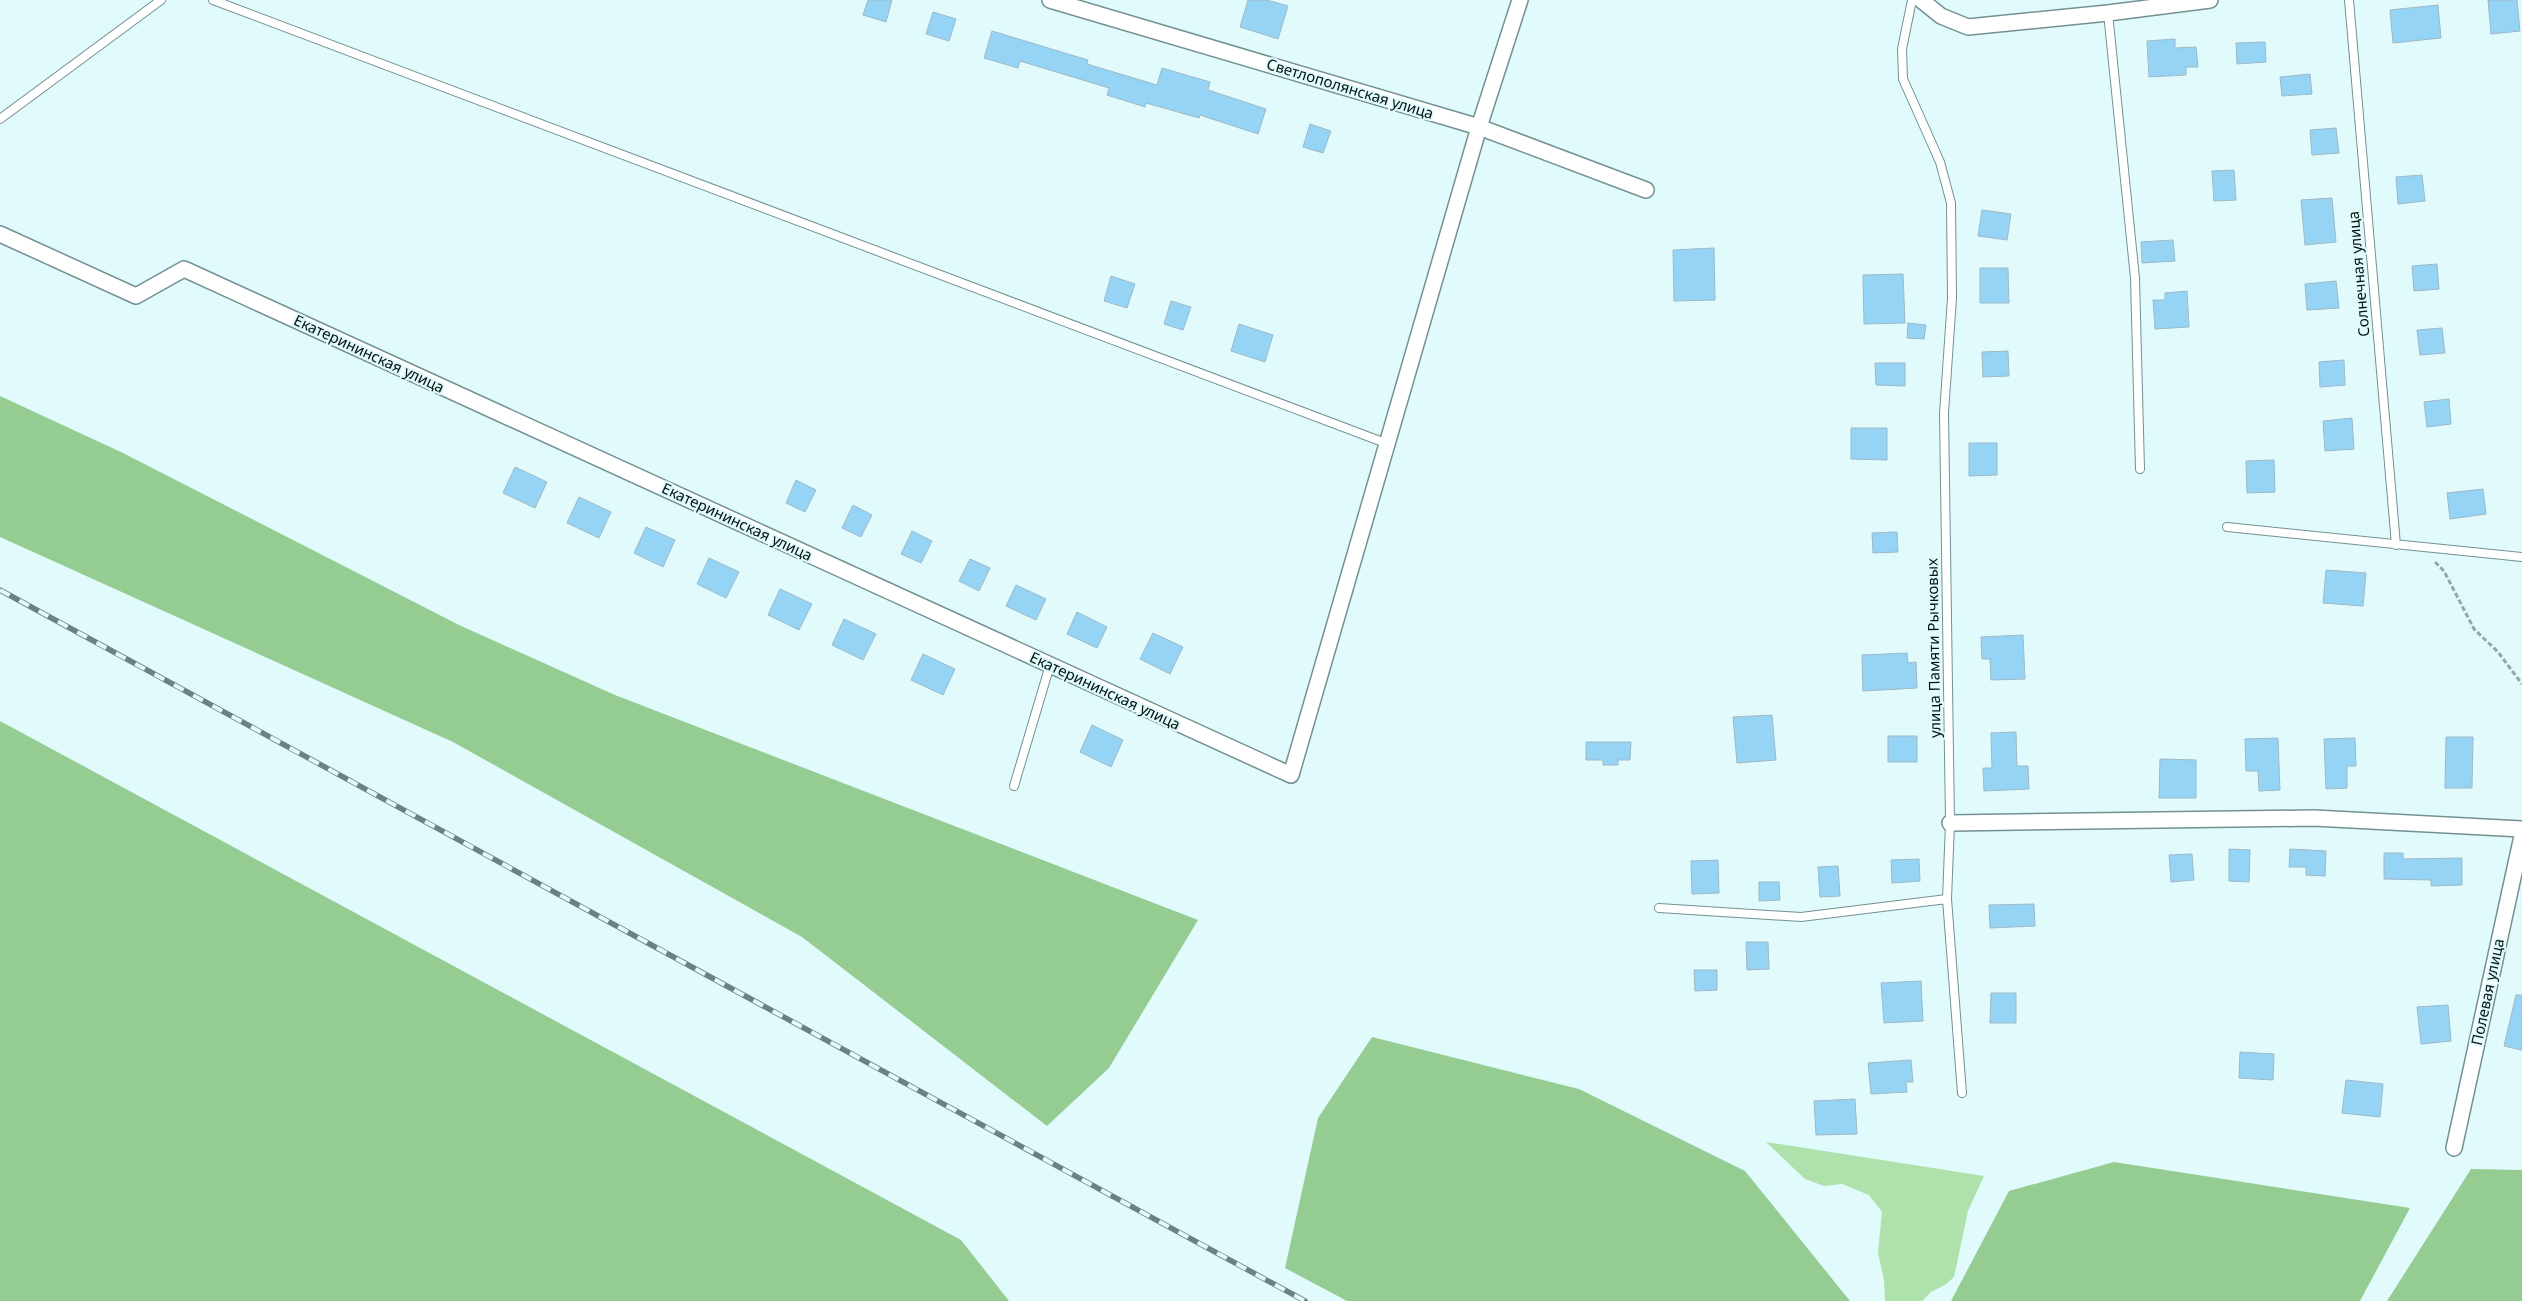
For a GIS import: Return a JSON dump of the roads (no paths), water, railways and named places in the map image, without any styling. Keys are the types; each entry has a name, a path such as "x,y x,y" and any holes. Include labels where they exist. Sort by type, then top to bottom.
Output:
{"street":[{"name":"Светлополянская улица","path":"1050,0 1479,127 1646,190"},
{"path":"1388,444 1479,127 1520,0"},
{"path":"1922,0 1941,16 1968,27 2108,13 2210,0"},
{"name":"Екатерининская улица","path":"0,234 136,296 184,269 1291,775 1388,444"},
{"path":"1950,823 2314,818 2522,829"},
{"name":"Полевая улица","path":"2454,1148 2522,836"}],"lane":[{"path":"0,119 161,0"},
{"path":"213,0 1388,444"},
{"name":"улица Памяти Рычковых","path":"1912,0 1902,49 1903,79 1940,162 1951,203 1952,298 1944,413 1950,823 1947,899 1962,1093"},
{"name":"Солнечная улица","path":"2349,0 2396,545"},
{"path":"2108,13 2136,278 2140,469"},
{"path":"2227,527 2522,557"},
{"path":"1014,786 1050,665"},
{"path":"1659,908 1801,917 1947,899"}],"railway":[{"path":"0,590 1305,1301"}]}
